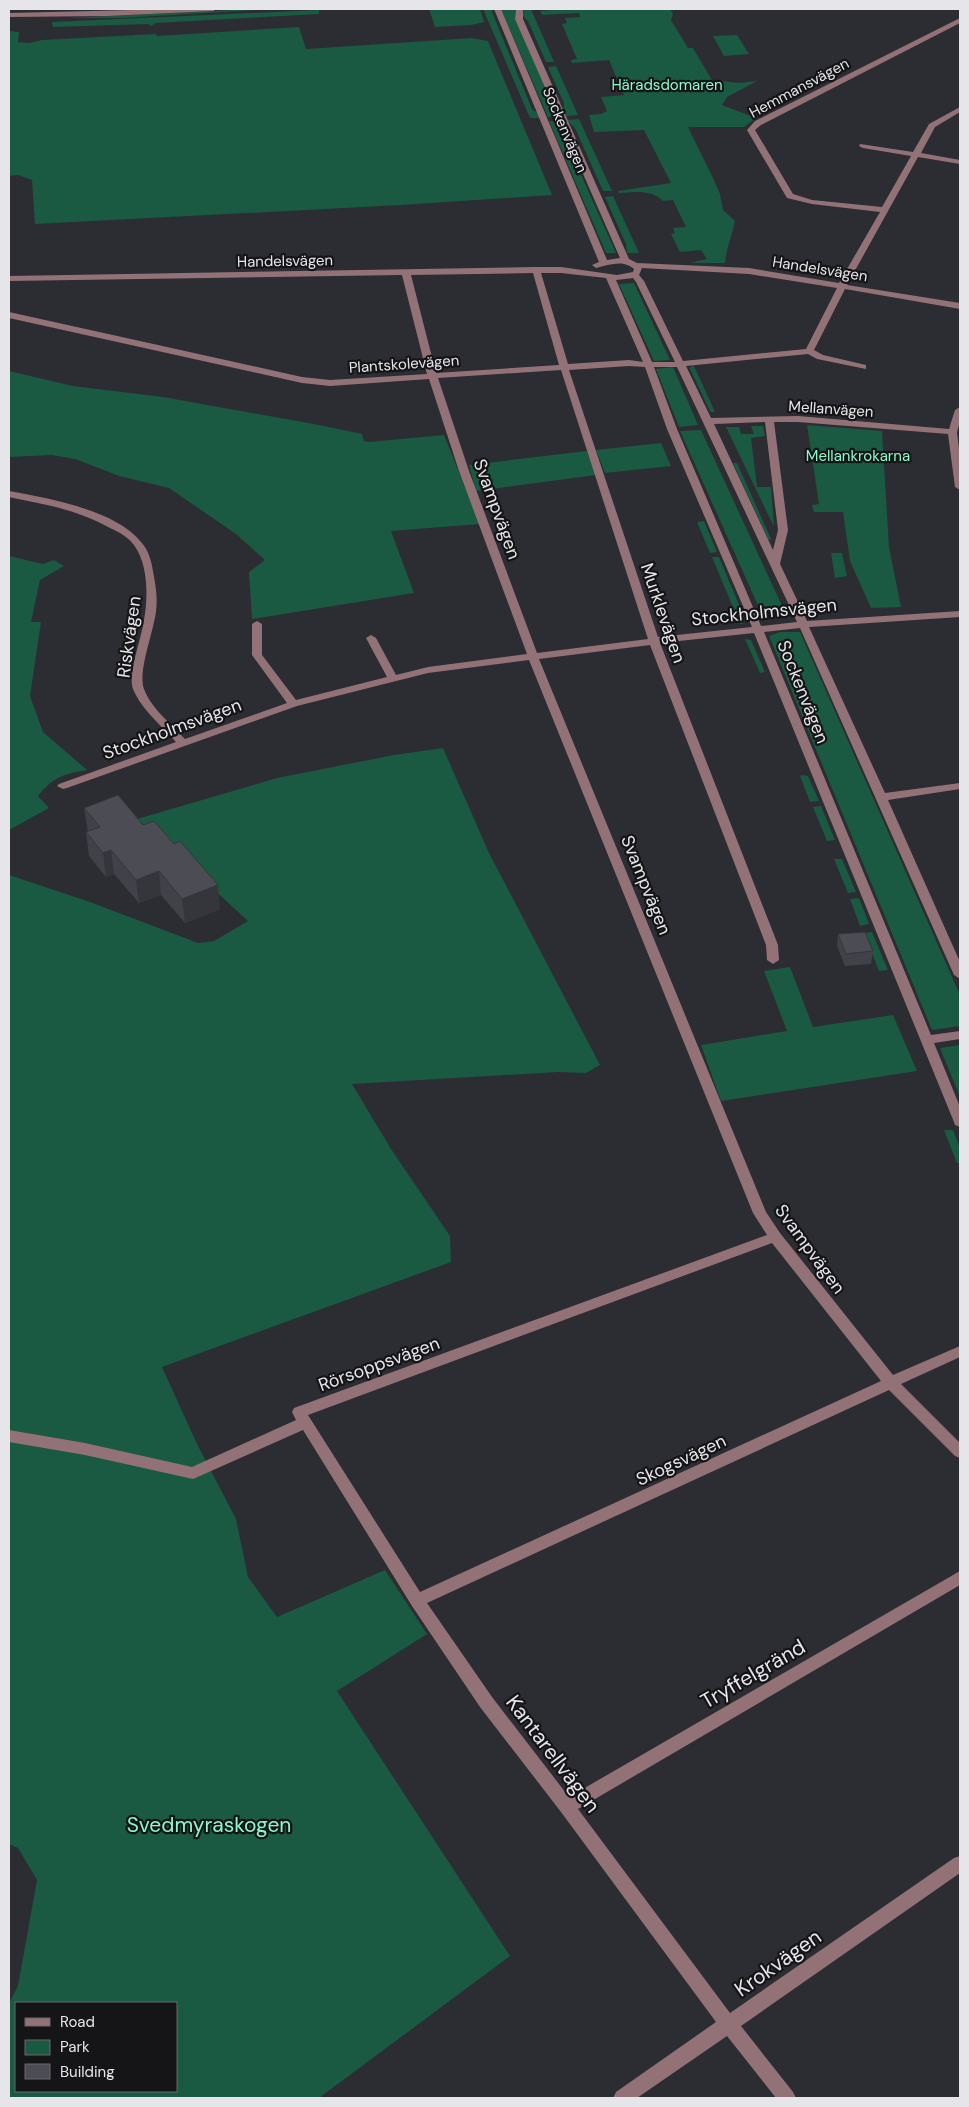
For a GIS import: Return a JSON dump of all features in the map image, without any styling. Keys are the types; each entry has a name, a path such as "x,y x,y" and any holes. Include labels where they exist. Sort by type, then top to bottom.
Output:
{"street":[{"path":"9,15 107,14 213,9"},
{"name":"Sockenvägen","path":"497,9 603,264 599,268 607,276 649,366 672,429 758,630 960,1122"},
{"name":"Sockenvägen","path":"519,9 519,19 626,261"},
{"path":"9,10 42,14"},
{"name":"Hemmansvägen","path":"884,210 812,202 790,196 751,130 758,123 960,20"},
{"path":"808,351 842,286 932,126 960,109"},
{"path":"863,146 960,162"},
{"path":"603,264 614,260 626,261 636,271 626,278 607,276"},
{"name":"Handelsvägen","path":"562,270 603,264"},
{"name":"Handelsvägen","path":"636,271 652,273 675,268 749,272 960,306"},
{"name":"Handelsvägen","path":"9,278 536,270 562,270 607,276"},
{"name":"Murklevägen","path":"536,270 564,367 654,641 772,945 773,960"},
{"name":"Sockenvägen","path":"636,271 776,564 882,797 960,975"},
{"name":"Svampvägen","path":"406,273 432,375 464,471 533,656 760,1213 775,1237 892,1384 960,1452"},
{"name":"Plantskolevägen","path":"9,314 302,380 330,383 564,367 680,364 808,351 820,358 863,367"},
{"path":"960,410 952,432 960,487"},
{"path":"769,419 783,530 776,564"},
{"name":"Mellanvägen","path":"708,421 798,419 952,432"},
{"name":"Riskvägen","path":"9,494 68,506 89,513 127,533 138,544 146,558 151,588 152,610 138,670 138,688 149,706 182,742"},
{"name":"Stockholmsvägen","path":"63,786 293,704 428,670 654,641 803,625 960,614"},
{"path":"257,624 257,655 293,704"},
{"path":"371,638 393,678"},
{"path":"882,797 960,786"},
{"path":"927,1040 960,1035"},
{"name":"Rörsoppsvägen","path":"306,1422 299,1412 775,1237"},
{"name":"Skogsvägen","path":"417,1601 892,1384 960,1351"},
{"path":"9,1436 85,1449 193,1473 306,1422"},
{"name":"Kantarellvägen","path":"306,1422 417,1601 486,1702 786,2098"},
{"name":"Tryffelgränd","path":"567,1807 960,1577"},
{"name":"Krokvägen","path":"622,2098 960,1864"}],"green space":[{"path":"429,9 480,9 484,22 471,25 435,27"},
{"path":"483,9 493,9 492,12 532,109 541,118 530,118"},
{"path":"501,9 516,9 515,16 558,117 548,117"},
{"path":"524,9 531,9 554,62 546,62 528,21 523,16"},
{"name":"Häradsdomaren","path":"564,9 670,9 673,14 671,20 688,48 693,48 712,80 739,83 757,81 727,97 722,105 756,118 744,127 688,127 720,194 723,210 735,221 725,263 690,263 707,259 701,250 680,252 671,234 675,233 673,228 686,227 673,200 663,201 658,197 642,192 619,193 618,191 671,183 644,130 594,132 589,115 601,114 607,111 601,97 624,95 609,60 572,63 571,60 577,59 562,24 567,23 565,18 580,17 579,13 542,15 540,11"},
{"path":"258,10 122,18 67,18"},
{"path":"319,10 319,14 156,23 151,26 148,24 53,27 52,22"},
{"path":"299,27 306,49 472,38 488,41 552,195 401,205 35,224 32,180 18,175 9,176 9,31 19,32 18,42 29,43 42,40 156,34 157,36"},
{"path":"737,35 749,54 724,56 713,36"},
{"path":"556,66 578,115 566,116 564,113 564,103 548,67"},
{"path":"579,119 612,191 603,191 575,128 567,120"},
{"path":"549,121 557,121 616,253 606,253"},
{"path":"613,196 639,253 627,253 626,244 605,197"},
{"path":"634,283 670,360 654,361 619,284"},
{"path":"694,366 715,412 711,412 709,409 690,369 690,367"},
{"path":"673,367 698,425 679,427 656,369"},
{"path":"9,371 73,386 163,397 319,425 362,434 364,441 369,442 444,435 480,524 391,531 414,593 252,619 249,572 265,560 236,534 169,488 119,476 75,459 52,455 9,457"},
{"name":"Mellankrokarna","path":"807,425 882,431 889,547 901,607 871,608 850,561 843,512 814,512 812,505 819,504"},
{"path":"751,426 763,426 765,436 751,438 757,487 771,487 774,527 726,427 739,427 741,434 754,434"},
{"path":"701,430 783,608 782,613 772,615 760,610 680,431"},
{"path":"661,443 671,466 605,473 596,450"},
{"path":"587,451 596,475 476,491 469,465"},
{"path":"733,463 737,463 772,541 768,539"},
{"path":"704,521 717,552 710,553 697,522"},
{"path":"831,553 842,553 847,576 835,578"},
{"path":"9,556 43,564 54,560 64,566 40,580 31,622 41,622 30,696 43,732 87,770 65,775 54,780 38,796 49,808 9,830"},
{"path":"712,557 719,557 745,619 742,624 740,624"},
{"path":"780,632 800,632 960,995 960,1026 932,1030 769,636"},
{"path":"745,639 751,640 765,672 760,673"},
{"name":"Svedmyraskogen","path":"443,748 489,853 600,1065 586,1073 558,1072 352,1084 391,1149 450,1236 451,1262 162,1367 198,1446 236,1519 248,1577 277,1617 385,1570 427,1634 337,1691 510,1956 319,2098 9,2098 9,2003 18,1986 37,1880 18,1848 9,1844 9,875 90,902 198,943 214,941 248,921 137,819 277,778 394,755"},
{"path":"800,776 808,776 819,801 810,802"},
{"path":"821,806 835,840 827,841 813,807"},
{"path":"834,859 842,859 856,892 848,893"},
{"path":"859,898 869,924 860,926 850,899"},
{"path":"872,932 888,970 879,971 864,933"},
{"path":"790,967 813,1027 893,1015 917,1071 721,1101 701,1045 787,1031 764,971"},
{"path":"960,1045 960,1097 940,1048"},
{"path":"944,1130 953,1130 960,1148 960,1163 957,1163"}],"building":[{"path":"118,795 143,825 154,821 174,844 180,841 218,885 182,899 159,871 136,880 111,850 103,853 86,832 100,827 84,808"},
{"path":"865,932 873,951 846,954 838,934"}]}
